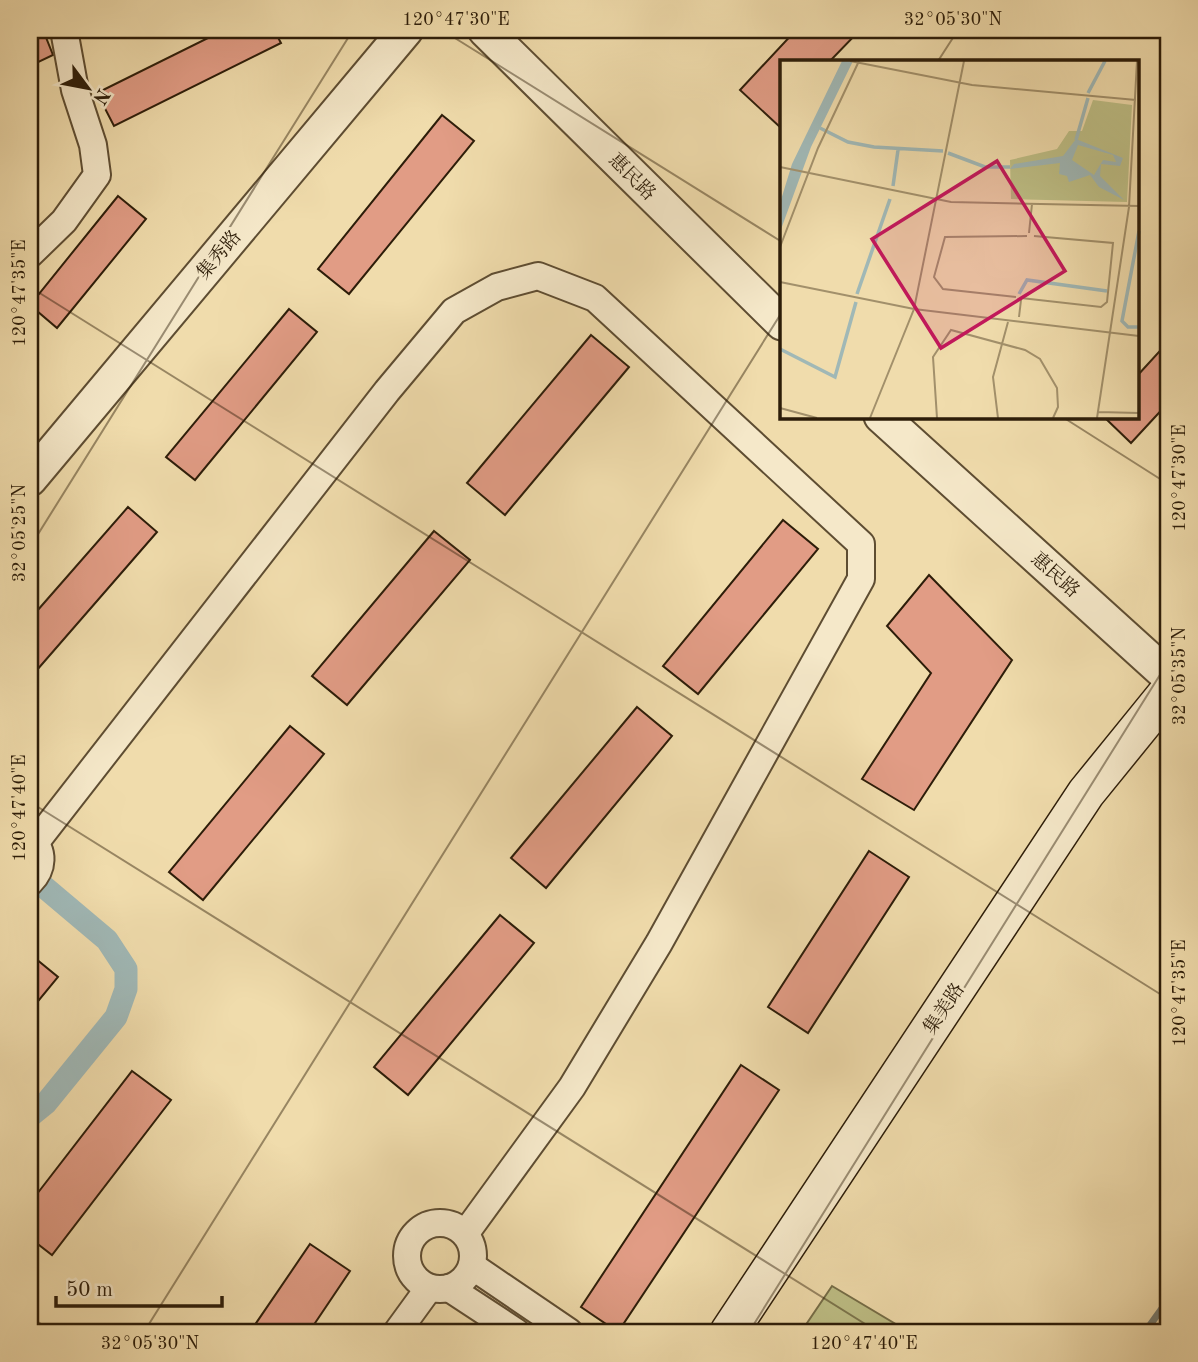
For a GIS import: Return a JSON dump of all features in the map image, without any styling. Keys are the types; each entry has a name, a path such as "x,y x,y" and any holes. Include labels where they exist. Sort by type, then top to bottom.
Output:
{"main road":[{"name":"集美路","path":"729,1332 1086,793 1168,692"},
{"name":"集美路","path":"755,1332 1107,802 1168,728"}],"street":[{"path":"30,254 64,221 97,175 93,145 75,90 64,30"},
{"name":"集秀路","path":"30,479 406,30"},
{"name":"惠民路","path":"485,30 780,321"},
{"path":"30,882 40,869 41,860 33,841 387,391 454,311 497,287 538,276 595,298 861,544 860,579 659,943 572,1087 465,1234"},
{"name":"惠民路","path":"883,418 1168,676"},
{"path":"397,1332 439,1288 459,1283 472,1266 471,1244 465,1234 445,1223 424,1228 415,1235 407,1254 412,1274 439,1288 516,1332"},
{"path":"472,1266 569,1332"}],"green space":[{"path":"832,1286 909,1332 801,1332"}],"building":[{"path":"30,30 43,30 53,55 30,66"},
{"path":"224,30 274,30 281,43 114,126 97,93"},
{"path":"796,30 860,30 831,60 780,60 780,127 740,90"},
{"path":"442,115 474,141 349,294 318,269"},
{"path":"118,196 146,219 57,328 30,305"},
{"path":"289,309 317,332 195,480 166,457"},
{"path":"591,335 629,367 505,515 467,483"},
{"path":"1168,342 1168,403 1131,443 1105,418 1138,418 1138,375"},
{"path":"128,507 157,532 30,678 30,619"},
{"path":"783,520 818,549 698,694 663,666"},
{"path":"434,531 470,560 347,705 312,676"},
{"path":"929,575 1012,660 914,810 862,779 931,673 887,626"},
{"path":"637,707 672,736 546,888 511,858"},
{"path":"290,726 324,754 203,900 169,872"},
{"path":"869,851 909,877 808,1033 768,1007"},
{"path":"500,915 534,943 408,1095 374,1067"},
{"path":"30,954 58,977 30,1011"},
{"path":"741,1065 779,1090 618,1332 581,1307"},
{"path":"132,1071 171,1100 52,1255 30,1238 30,1203"},
{"path":"310,1244 350,1271 309,1332 250,1332"}],"waterway":[{"path":"1165,30 1168,34"},
{"path":"30,1116 46,1103 116,1017 126,989 126,969 107,940 43,886"},
{"path":"1145,1332 1168,1300"}]}
